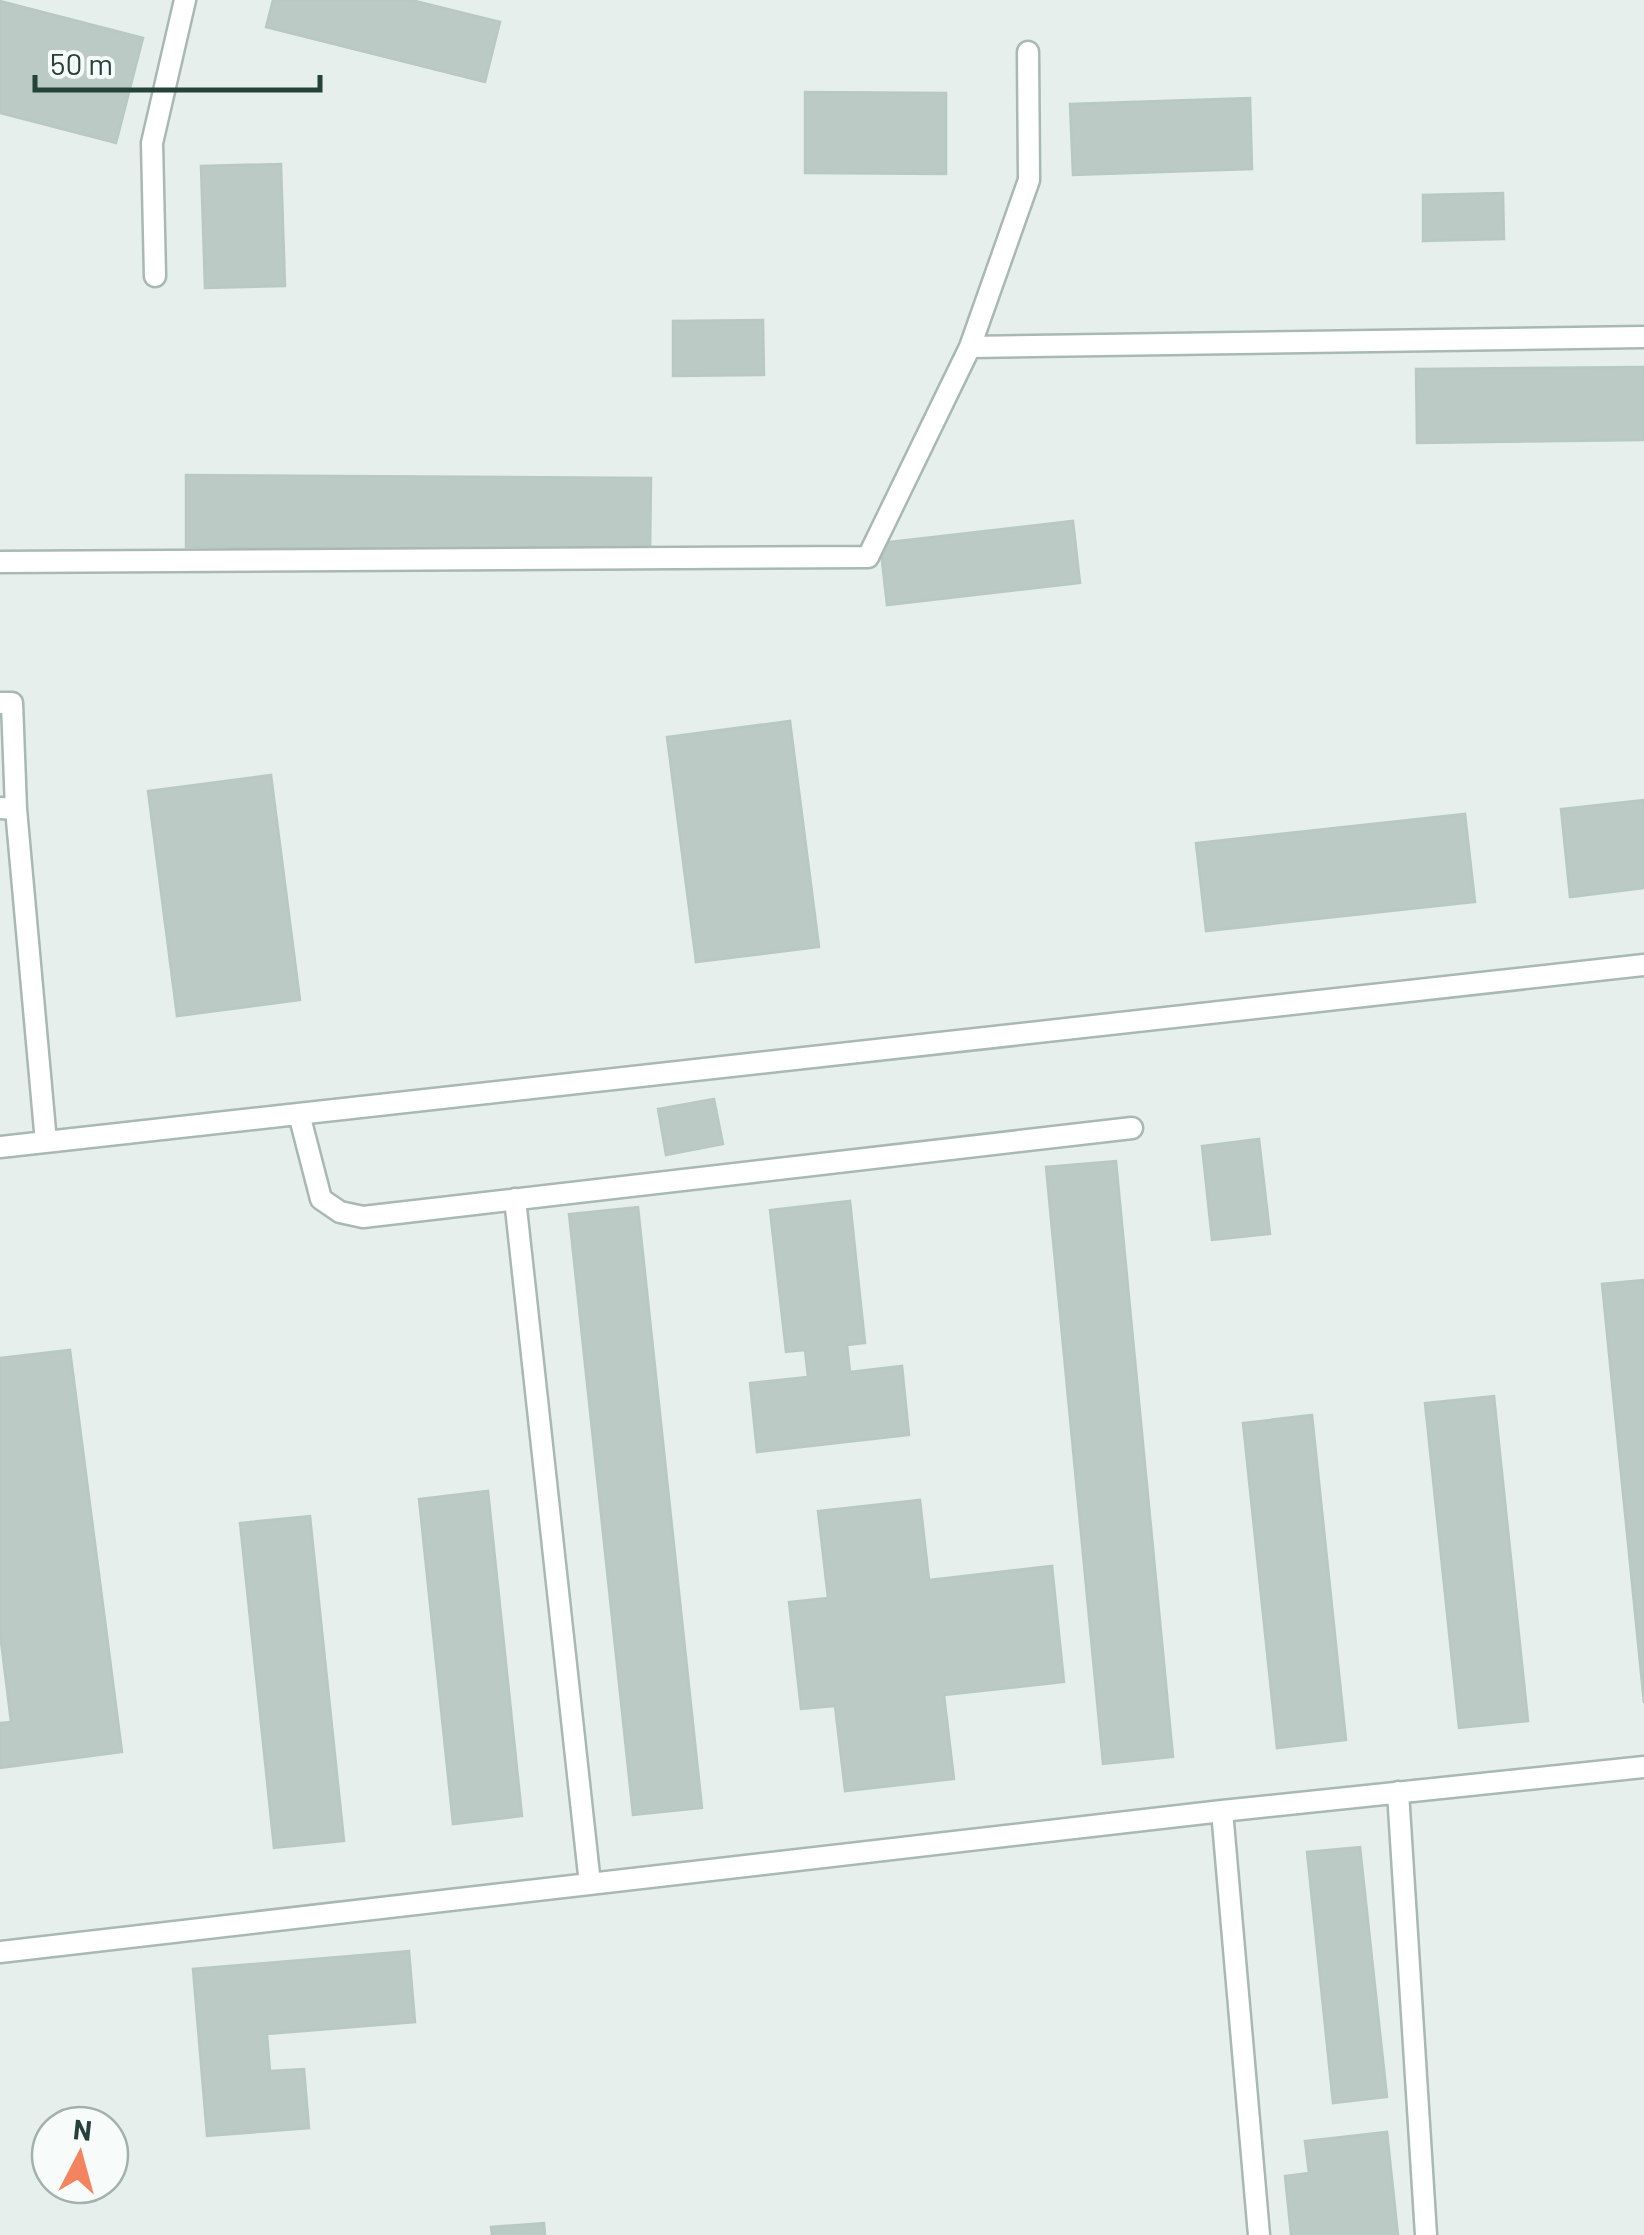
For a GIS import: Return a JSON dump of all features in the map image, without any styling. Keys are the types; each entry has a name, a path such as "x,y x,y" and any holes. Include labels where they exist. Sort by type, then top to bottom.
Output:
{"lane":[{"path":"155,276 152,142 185,0"},
{"path":"0,562 868,557 970,347 1029,180 1028,52"},
{"path":"970,347 1644,337"},
{"path":"0,703 12,703 8,809 46,1142"},
{"path":"0,1147 1644,965"},
{"path":"299,1114 321,1199 340,1212 363,1217 1132,1128"},
{"path":"515,1199 590,1884"},
{"path":"0,1952 1222,1811 1644,1767"},
{"path":"1398,1792 1426,2235"},
{"path":"1222,1811 1259,2235"}],"building":[{"path":"273,0 411,0 500,22 485,82 266,27"},
{"path":"0,1 143,38 116,143 0,113"},
{"path":"805,92 946,93 946,174 805,173"},
{"path":"1250,98 1252,169 1073,175 1070,104"},
{"path":"281,164 285,286 205,288 201,166"},
{"path":"1503,193 1504,239 1423,241 1423,195"},
{"path":"763,320 764,375 673,376 673,321"},
{"path":"1644,367 1644,440 1417,443 1416,369"},
{"path":"186,475 651,478 650,550 186,547"},
{"path":"1073,521 1080,583 887,605 880,543"},
{"path":"790,721 819,947 696,962 667,737"},
{"path":"271,775 300,1000 177,1016 148,791"},
{"path":"1644,800 1644,888 1570,897 1561,809"},
{"path":"1465,814 1475,902 1206,931 1196,843"},
{"path":"714,1099 723,1144 666,1155 658,1109"},
{"path":"1259,1139 1270,1234 1212,1240 1202,1146"},
{"path":"1116,1161 1173,1757 1103,1764 1046,1167"},
{"path":"850,1201 865,1343 847,1345 850,1372 902,1366 909,1435 757,1452 750,1383 808,1377 805,1350 786,1352 770,1210"},
{"path":"638,1207 702,1808 633,1815 569,1214"},
{"path":"1644,1280 1644,1703 1602,1284"},
{"path":"70,1350 122,1752 0,1768 0,1723 11,1722 0,1633 0,1358"},
{"path":"1494,1396 1528,1721 1459,1728 1425,1403"},
{"path":"1312,1415 1346,1740 1277,1748 1243,1423"},
{"path":"488,1491 522,1816 453,1824 419,1499"},
{"path":"920,1500 929,1580 1052,1566 1064,1682 944,1695 954,1779 845,1791 835,1706 801,1709 789,1602 828,1598 818,1511"},
{"path":"310,1516 344,1841 274,1848 240,1523"},
{"path":"1360,1847 1387,2097 1333,2103 1307,1852"},
{"path":"409,1951 415,2022 267,2034 270,2071 304,2069 309,2128 207,2136 193,1969"},
{"path":"1387,2132 1398,2235 1291,2235 1285,2176 1309,2173 1305,2141"},
{"path":"544,2223 545,2235 492,2235 491,2227"}]}
